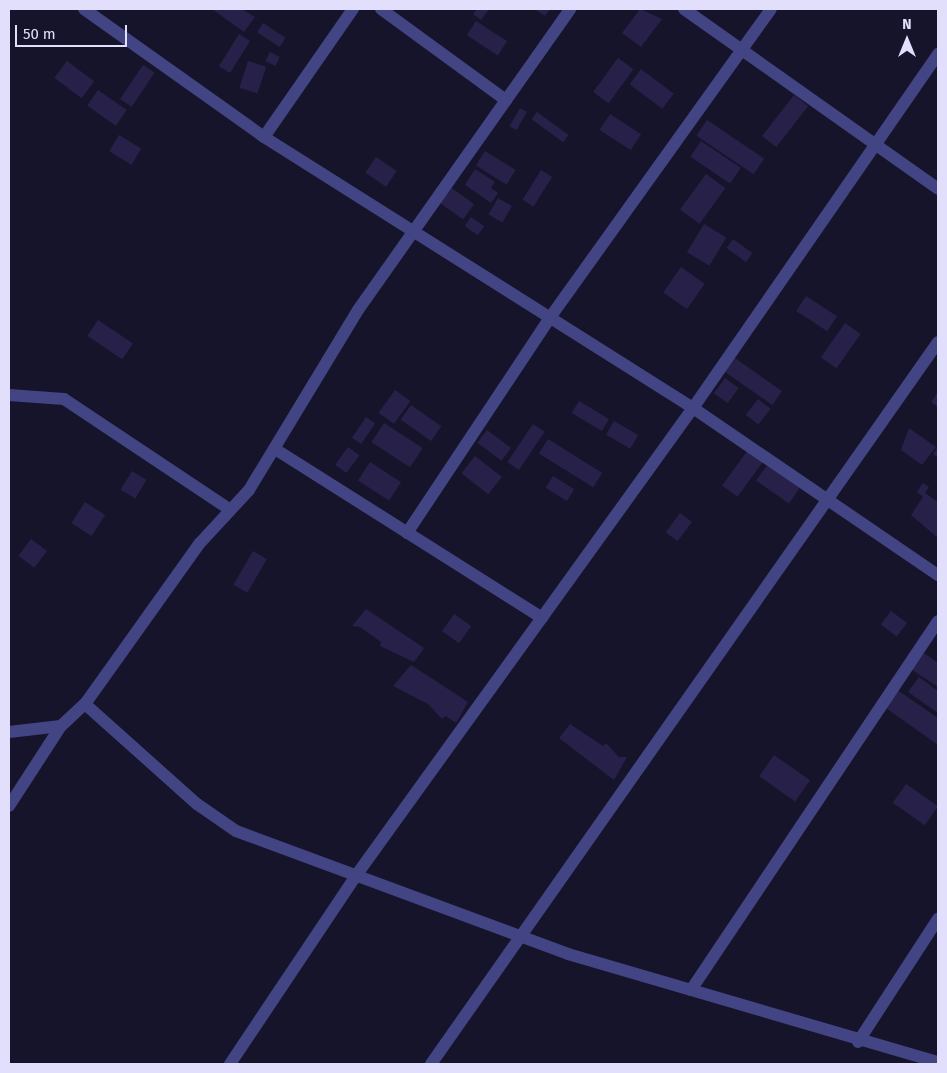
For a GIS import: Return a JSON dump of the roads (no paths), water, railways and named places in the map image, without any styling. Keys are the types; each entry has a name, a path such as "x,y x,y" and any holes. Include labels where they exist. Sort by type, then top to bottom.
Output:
{"street":[{"path":"84,9 264,137 415,231 549,319 693,408 938,575"},
{"path":"264,137 353,9"},
{"path":"381,9 506,100"},
{"path":"9,806 61,726 85,704 200,543 229,509 249,490 358,310 570,9"},
{"path":"684,9 873,146 938,189"},
{"path":"407,533 549,319 771,9"},
{"path":"230,1064 356,878 693,408 938,54"},
{"path":"431,1064 938,342"},
{"path":"9,395 64,398 229,509"},
{"path":"275,449 542,618"},
{"path":"691,990 938,621"},
{"path":"85,704 197,804 236,831 356,878 520,936 858,1042 938,1062"},
{"path":"9,732 61,726"},
{"path":"858,1042 938,919"}]}
